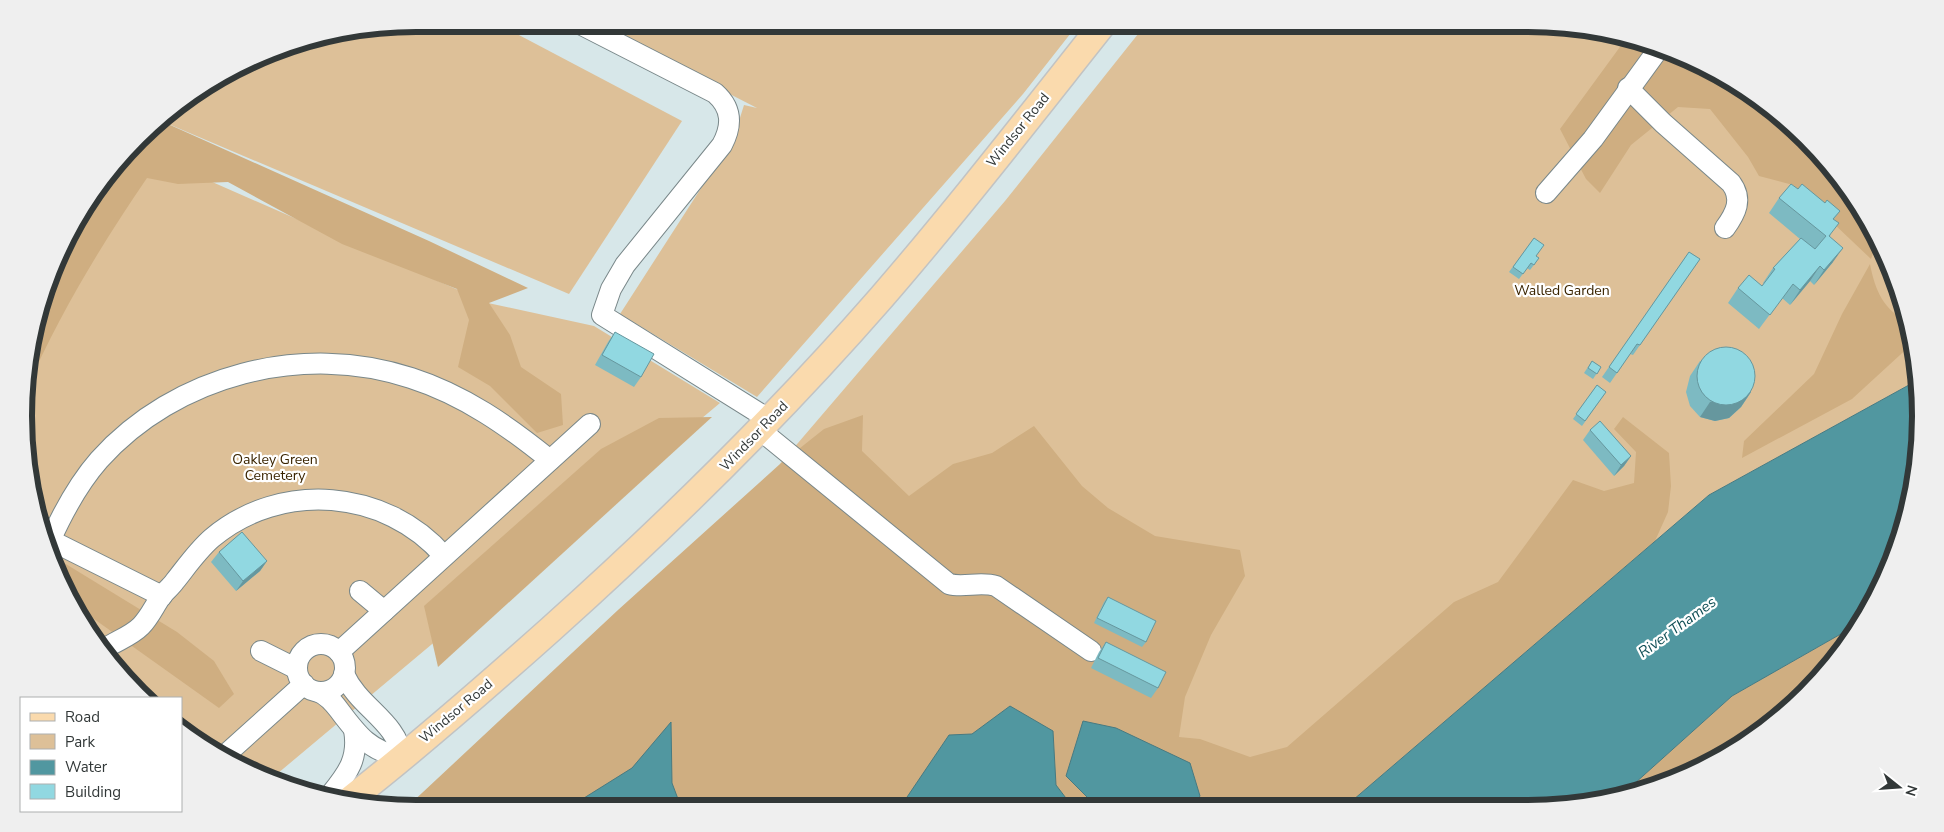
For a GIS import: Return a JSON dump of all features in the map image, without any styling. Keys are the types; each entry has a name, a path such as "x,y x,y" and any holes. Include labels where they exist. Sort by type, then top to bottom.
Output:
{"main road":[{"name":"Windsor Road","path":"356,794 583,600 660,530 765,425 915,258 1096,32"}],"lane":[{"path":"596,32 715,93 726,105 730,122 722,145 625,265 611,289 602,315 765,425 949,584 963,586 982,583 996,586 1091,651"},
{"path":"1546,193 1593,139 1628,88 1654,54"},
{"path":"1628,88 1663,123 1731,182 1736,190 1737,209 1725,228"},
{"path":"52,537 77,489 98,461 125,435 165,407 209,384 238,375 281,366 342,363 376,368 411,377 461,398 495,418 550,460"},
{"path":"339,652 590,424"},
{"path":"110,646 128,636 142,625 162,596 200,549 220,532 254,512 295,501 343,500 372,507 410,525 444,556"},
{"path":"55,543 162,596"},
{"path":"360,591 384,611"},
{"path":"326,645 339,652 345,666 344,674 335,688 307,682 301,656 311,646 326,645"},
{"path":"261,651 331,700 354,730 373,748 402,757 391,729 359,699 344,674"},
{"path":"230,751 307,682"},
{"path":"334,790 352,765 356,748 354,730"}],"green space":[{"path":"513,32 682,121 569,294 168,124 203,97 246,72 293,53 317,46 341,40 391,33"},
{"path":"609,32 1072,32 1023,94 757,397 620,314 734,137 744,105 757,108"},
{"name":"Walled Garden","path":"1140,32 1528,32 1553,33 1603,40 1651,53 1675,62 1720,84 1741,97 1781,128 1816,163 1847,203 1872,246 1882,269 1891,293 1904,341 1910,384 1709,495 1353,800 1269,800 780,464 1005,201"},
{"name":"Oakley Green Cemetery","path":"140,150 488,303 594,326 720,403 278,773 224,748 183,720 182,697 156,697 128,669 112,649 97,629 72,586 53,539 46,515 40,491 33,441 33,391 40,341 47,312 125,167"}],"shaded area":[{"path":"1622,45 1675,62 1698,72 1741,97 1781,128 1799,145 1816,163 1847,203 1874,251 1871,259 1793,185 1759,176 1748,157 1710,109 1678,107 1631,145 1600,193 1586,179 1560,129"},
{"path":"168,124 429,241 528,288 489,303 510,335 521,367 561,394 563,425 537,433 490,386 458,367 469,320 457,289 342,244 228,182 178,184 147,178 113,229 82,281 36,369 40,341 53,293 72,246 97,203 112,183 145,145"},
{"path":"1870,264 1882,299 1897,315 1905,350 1852,399 1742,458 1744,441 1814,374 1842,314"},
{"path":"863,415 862,451 909,496 953,464 992,453 1034,426 1082,486 1108,508 1155,536 1240,550 1245,576 1211,635 1185,697 1179,737 1200,739 1250,757 1287,747 1454,602 1498,582 1573,480 1604,491 1634,483 1636,452 1614,429 1623,417 1669,453 1671,486 1668,512 1655,541 1353,800 415,800 618,610 780,464 824,429"},
{"path":"712,417 438,667 424,606 601,449 659,418"},
{"path":"61,561 177,632 214,661 234,694 219,708 88,615 72,586"},
{"path":"1845,631 1816,669 1799,687 1781,704 1741,735 1698,760 1634,784 1732,696"}],"water":[{"name":"River Thames","path":"1910,384 1911,441 1904,491 1898,515 1891,539 1872,586 1845,631 1732,696 1634,784 1603,792 1553,799 1353,800 1709,495"},
{"path":"1010,706 1053,731 1056,785 1067,800 905,800 949,735 972,734"},
{"path":"1083,721 1116,728 1190,763 1200,796 1197,800 1090,800 1066,776"},
{"path":"671,722 672,783 678,800 581,800 632,768"}],"building":[{"path":"1791,184 1798,189 1802,184 1825,203 1827,200 1840,211 1833,219 1839,223 1829,236 1843,248 1824,270 1820,266 1800,290 1793,284 1770,315 1738,288 1749,275 1762,286 1775,269 1773,268 1801,238 1815,249 1826,236 1779,198"},
{"path":"1534,238 1544,245 1536,256 1539,258 1534,265 1531,263 1523,274 1513,267"},
{"path":"1689,252 1700,259 1640,345 1637,344 1617,373 1609,367"},
{"path":"615,332 654,354 641,377 602,355"},
{"path":"1720,347 1732,347 1747,355 1755,370 1755,382 1747,397 1732,405 1720,405 1705,397 1697,382 1697,370 1705,355"},
{"path":"1592,361 1601,367 1597,374 1588,368"},
{"path":"1597,385 1606,392 1585,421 1576,414"},
{"path":"1600,421 1631,456 1621,465 1590,430"},
{"path":"242,532 267,561 243,581 219,552"},
{"path":"1108,597 1156,621 1146,642 1097,618"},
{"path":"1106,642 1166,672 1158,688 1098,658"}]}
